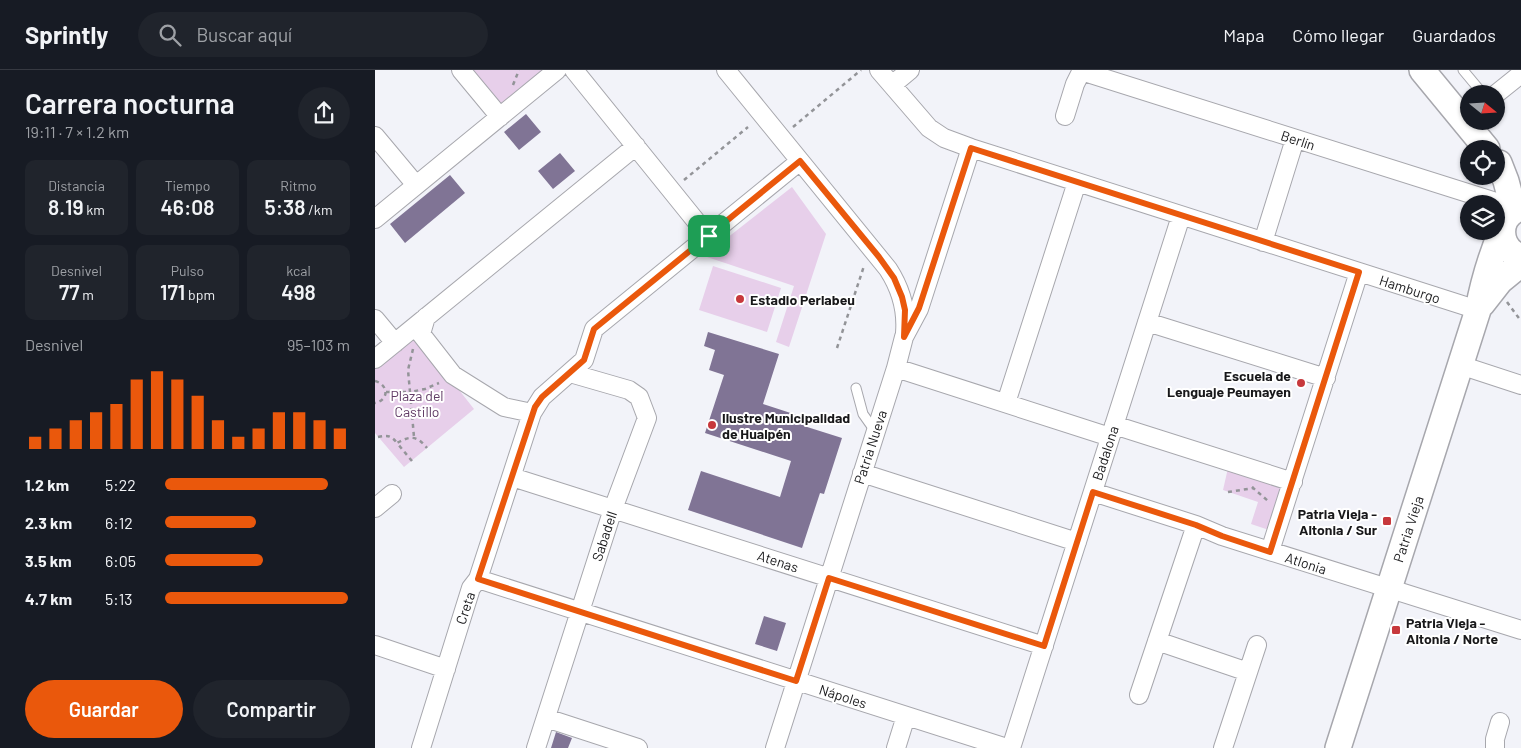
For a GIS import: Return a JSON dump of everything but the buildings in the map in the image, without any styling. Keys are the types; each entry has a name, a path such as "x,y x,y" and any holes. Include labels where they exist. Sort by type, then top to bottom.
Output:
{"street":[{"path":"461,70 500,117"},
{"path":"375,218 557,70"},
{"path":"574,70 709,236"},
{"path":"725,70 879,257 894,278 905,310 904,337"},
{"path":"879,70 935,133 971,148"},
{"path":"892,85 910,70"},
{"path":"1422,70 1460,111"},
{"path":"1065,116 1081,71"},
{"name":"Berlín","path":"1081,71 1493,202 1512,216"},
{"path":"1505,87 1521,74"},
{"path":"375,136 415,186"},
{"path":"1263,242 1295,139"},
{"path":"375,360 395,343 424,326 636,146"},
{"name":"Hamburgo","path":"971,148 1478,310"},
{"name":"Patria Nueva","path":"775,748 896,368 904,337 919,308 971,148"},
{"name":"Creta","path":"421,748 471,588 478,579 532,413 542,397 584,360 594,329 800,161"},
{"path":"1505,167 1521,182"},
{"path":"1505,179 1512,216 1503,240 1507,248 1521,257"},
{"path":"1006,403 1077,182"},
{"name":"Badalona","path":"1009,748 1044,646 1181,216"},
{"name":"Patria Vieja","path":"1338,748 1478,310 1483,283 1512,216"},
{"name":"Patria Vieja","path":"1478,310 1492,290 1521,264"},
{"path":"1270,552 1359,272"},
{"path":"375,319 395,343"},
{"path":"1147,322 1325,378"},
{"path":"424,326 453,374 504,407 532,413"},
{"path":"1460,365 1521,385"},
{"path":"896,368 1006,403 1293,482"},
{"name":"Sabadell","path":"536,748 613,509 647,418 639,397 629,390 569,373"},
{"path":"862,473 1077,542"},
{"name":"Atenas","path":"512,476 1044,646"},
{"name":"Atlonia","path":"1093,492 1196,525 1270,552 1521,630"},
{"path":"375,508 392,494"},
{"path":"1139,695 1196,525"},
{"name":"Nápoles","path":"478,579 1009,748"},
{"path":"1157,642 1248,672"},
{"path":"1223,748 1257,645"},
{"path":"375,646 446,669"},
{"path":"896,748 907,716"},
{"path":"546,718 638,748"},
{"path":"1495,748 1495,739 1500,722"}],"lane":[{"path":"1463,70 1476,85"},
{"path":"856,388 863,414 876,431"}],"path":[{"path":"792,127 861,70"},
{"path":"672,190 748,126"},
{"path":"837,348 863,266"},
{"path":"1507,302 1521,321"},
{"path":"414,437 408,370 414,347 424,326"},
{"path":"386,392 410,392 432,386 453,374"},
{"path":"375,381 381,383 385,387 386,392 382,401 375,403"},
{"path":"378,437 387,435 393,438 411,461"},
{"path":"397,443 406,438 414,437 420,439 427,448"}],"green space":[{"path":"471,70 552,70 500,108"},
{"path":"792,187 826,234 789,347 776,342 794,286 704,256"},
{"name":"Estadio Perlabeu","path":"713,266 781,288 767,332 699,310"},
{"name":"Plaza del Castillo","path":"415,334 474,409 404,467 375,433 375,366"},
{"path":"1228,468 1284,485 1275,532 1251,524 1258,502 1223,490"}],"place":[{"name":"Estadio Perlabeu","path":"740,299"},
{"name":"Escuela de Lenguaje Peumayen","path":"1301,383"},
{"name":"Ilustre Municipalidad de Hualpén","path":"712,425"},
{"name":"Patria Vieja - Altonia / Sur","path":"1387,521"},
{"name":"Patria Vieja - Altonia / Norte","path":"1396,630"}],"route":[{"path":"971,148 1359,272 1270,552 1196,525 1093,492 1044,646 829,578 796,681 478,579 532,413 538,402 546,392 584,360 594,329 709,236 800,161 894,278 905,310 904,337 919,308 971,148"}]}
